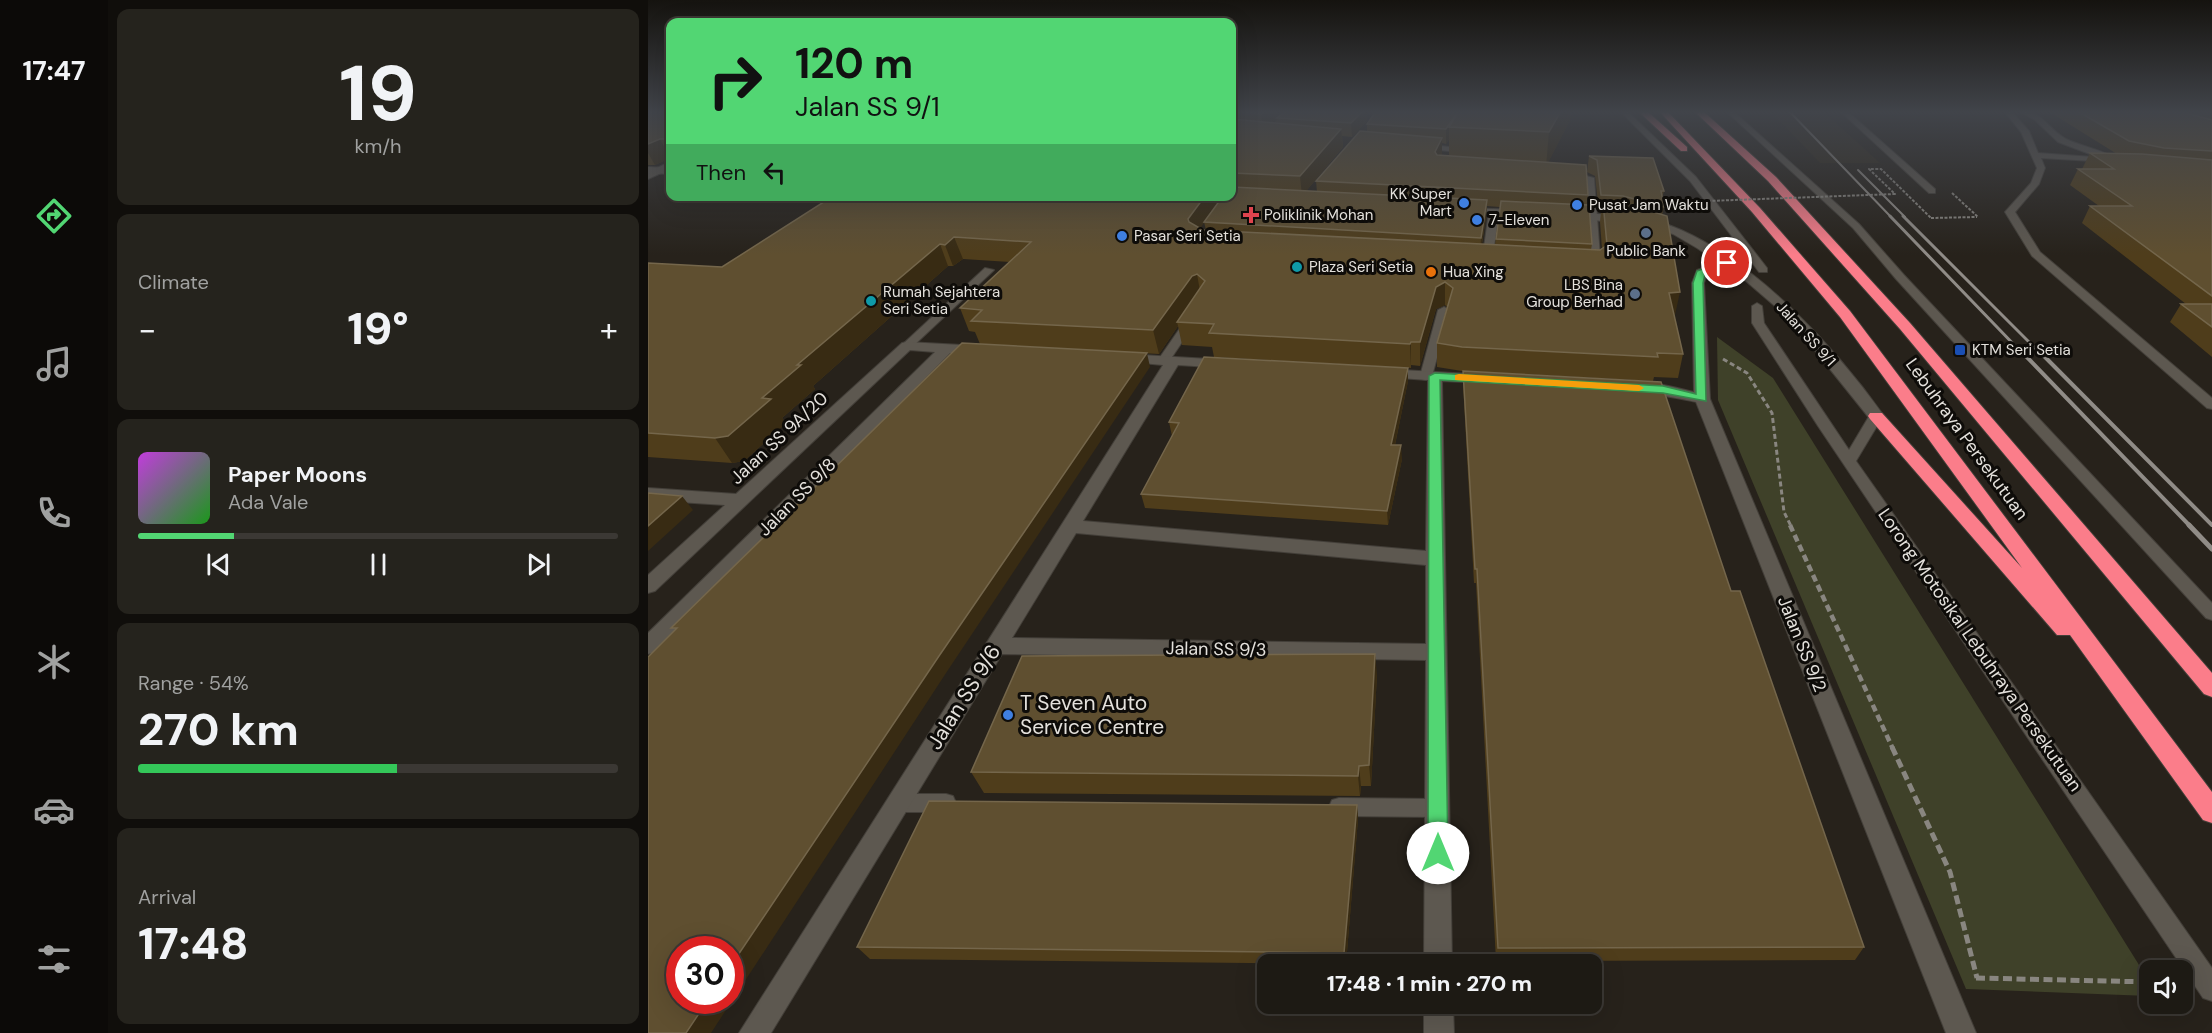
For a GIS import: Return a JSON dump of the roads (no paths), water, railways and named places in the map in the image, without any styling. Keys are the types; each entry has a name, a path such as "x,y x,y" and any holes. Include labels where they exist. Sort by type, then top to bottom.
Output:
{"highway":[{"path":"1698,159 1756,210"},
{"name":"Lebuhraya Persekutuan","path":"1708,159 1756,210 1845,314 2212,812"},
{"name":"Lebuhraya Persekutuan","path":"1750,159 1772,179 1905,326 2212,688"},
{"path":"1875,416 2145,720"}],"street":[{"path":"648,170 665,171"},
{"path":"648,177 665,171"},
{"name":"Jalan SS 9/1","path":"1447,210 1620,218 1661,226 1677,232 1727,263 1781,304 1806,330 1875,416"},
{"name":"Jalan SS 9/2","path":"1727,263 1701,273 1697,299 1702,399 1960,1033"},
{"path":"907,346 993,350"},
{"name":"Jalan SS 9A/20","path":"648,586 907,346"},
{"name":"Jalan SS 9/8","path":"648,646 947,348"},
{"path":"1107,357 1242,365"},
{"name":"Jalan SS 9/6","path":"754,1033 1071,526 1169,361"},
{"path":"1369,372 1503,380"},
{"path":"1431,376 1436,559 1438,954"},
{"path":"1628,387 1663,389 1702,399"},
{"path":"648,494 741,500"},
{"path":"1071,526 1436,559"},
{"name":"Jalan SS 9/3","path":"996,646 1436,652"},
{"path":"1438,1014 1439,1033"}],"lane":[{"path":"1673,159 1694,179 1763,270"},
{"path":"1782,159 1856,226 2212,614"},
{"path":"1897,159 1932,191"},
{"path":"2038,159 2041,168 2035,184 2010,212 2036,254 2212,405"},
{"path":"2081,159 2122,163 2112,159"},
{"path":"1554,173 1590,178 1597,267 1586,267"},
{"path":"1476,261 1493,261 1494,212"},
{"path":"907,346 989,270"},
{"name":"Lorong Motosikal Lebuhraya Persekutuan","path":"1757,306 1758,323 1849,461 2212,989"},
{"path":"1431,376 1444,310"},
{"path":"1169,361 1196,312"},
{"path":"1849,461 1875,416"},
{"path":"898,803 970,804"},
{"path":"1318,807 1437,808"}],"railway":[{"path":"1835,159 1891,217"},
{"path":"1858,170 1905,217"},
{"path":"1890,216 2022,353"},
{"path":"1903,216 2040,353"},
{"path":"2021,351 2190,526"},
{"path":"2039,351 2212,525"},
{"path":"2189,525 2212,549"}],"place":[{"name":"KK Super Mart","path":"1464,203"},
{"name":"Pusat Jam Waktu","path":"1577,205"},
{"name":"Poliklinik Mohan","path":"1251,215"},
{"name":"7-Eleven","path":"1477,220"},
{"name":"Public Bank","path":"1646,233"},
{"name":"Pasar Seri Setia","path":"1122,236"},
{"name":"Plaza Seri Setia","path":"1297,267"},
{"name":"Hua Xing","path":"1431,272"},
{"name":"LBS Bina Group Berhad","path":"1635,294"},
{"name":"Rumah Sejahtera Seri Setia","path":"871,301"},
{"name":"KTM Seri Setia","path":"1960,350"},
{"name":"T Seven Auto Service Centre","path":"1008,715"}]}
